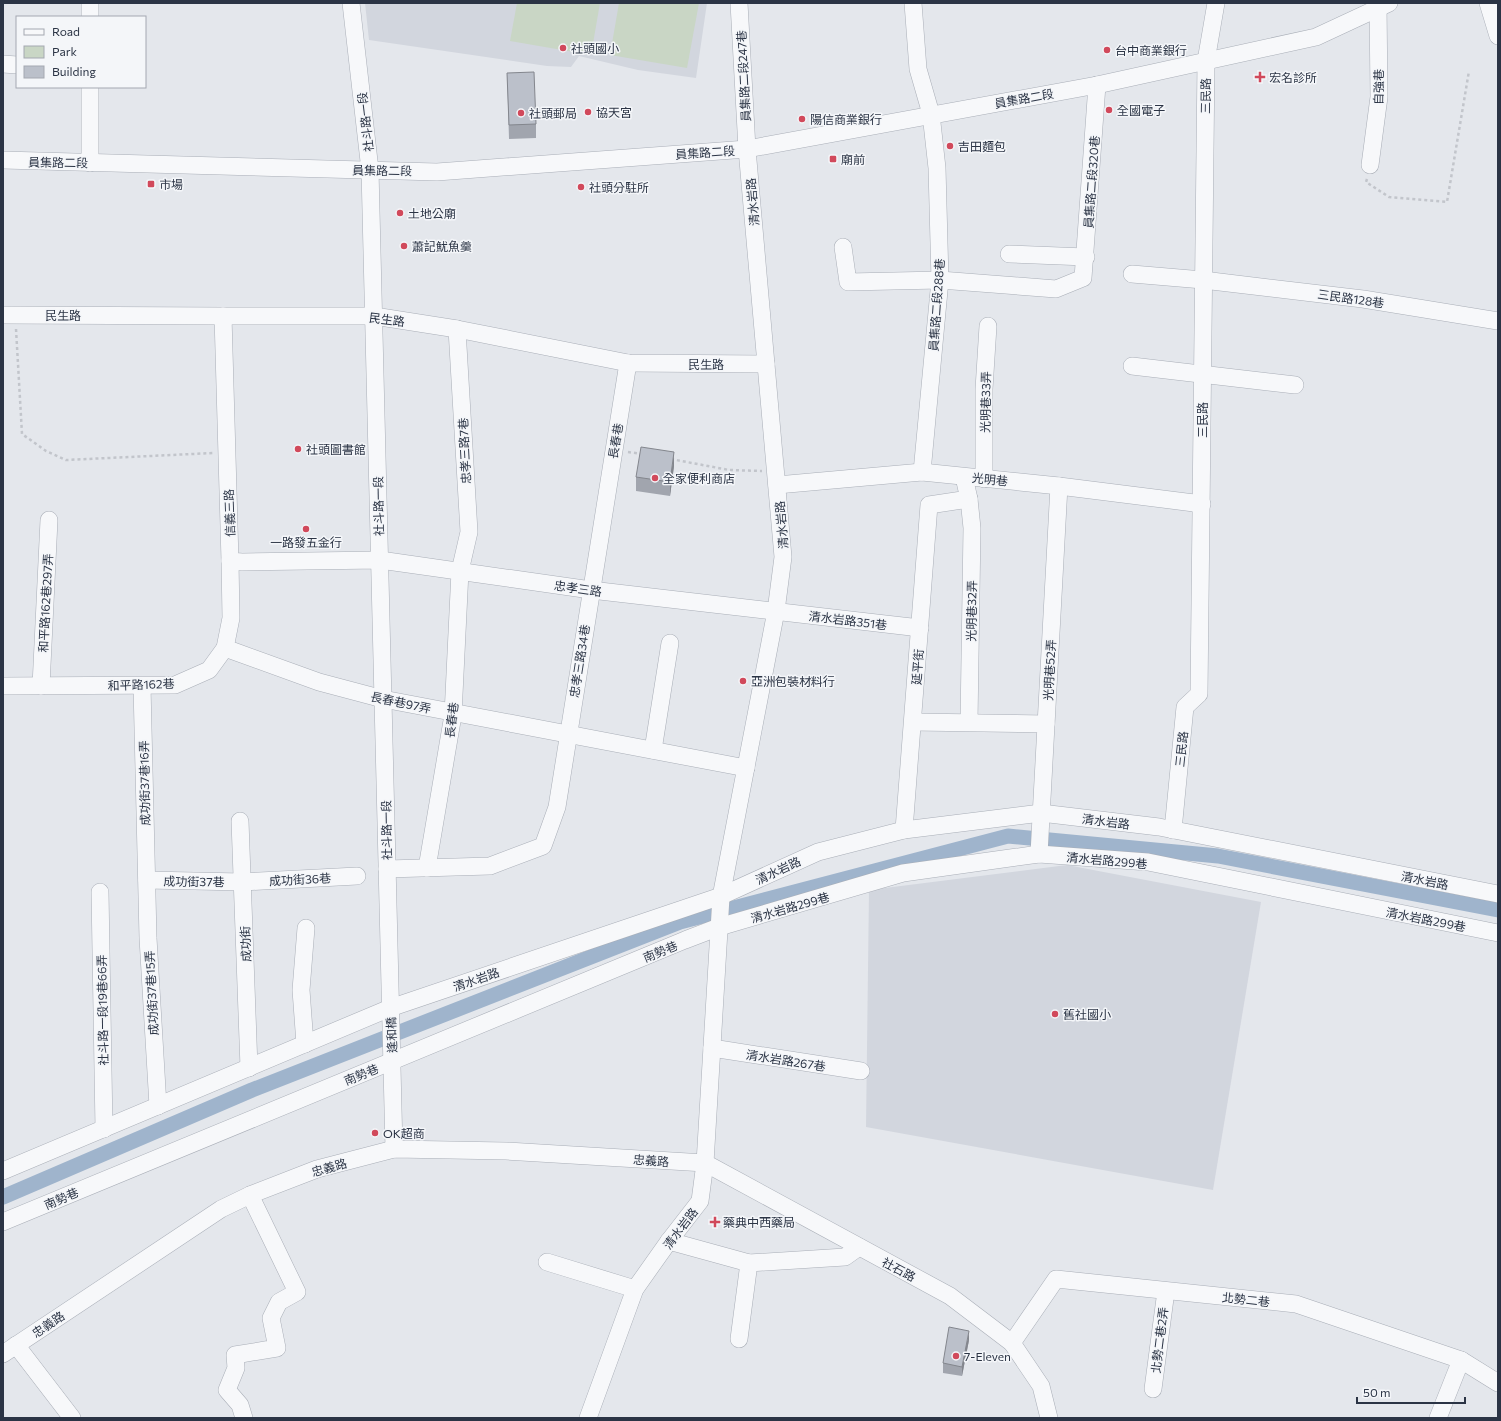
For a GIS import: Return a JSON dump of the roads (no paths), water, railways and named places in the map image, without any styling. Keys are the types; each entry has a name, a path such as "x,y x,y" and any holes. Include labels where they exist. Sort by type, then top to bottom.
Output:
{"street":[{"path":"90,3 90,16"},
{"name":"社斗路一段","path":"351,3 370,170 390,1009"},
{"name":"員集路二段247巷","path":"739,3 747,148"},
{"name":"員集路二段288巷","path":"913,3 918,69 931,114 937,168 940,280 922,472"},
{"name":"三民路","path":"1173,830 1185,707 1199,694 1206,61 1216,3"},
{"path":"1488,3 1498,36"},
{"name":"員集路二段","path":"3,160 437,172 747,148 1097,85 1316,37 1382,5"},
{"name":"自強巷","path":"1370,165 1380,97 1382,5"},
{"path":"3,64 16,65"},
{"name":"員集路二段320巷","path":"940,280 1056,289 1083,278 1086,257 1097,85"},
{"path":"90,88 90,163"},
{"name":"清水岩路","path":"588,1418 635,1290 669,1241 700,1201 705,1163 721,897 776,611 783,557 747,148"},
{"path":"843,247 848,282 940,280"},
{"path":"1009,254 1086,257"},
{"name":"三民路128巷","path":"1132,274 1203,280 1363,299 1498,321"},
{"name":"民生路","path":"9,315 374,316 457,329 628,363 766,364"},
{"name":"信義三路","path":"223,316 230,561"},
{"name":"光明巷33弄","path":"984,479 984,389 988,326"},
{"name":"忠孝三路7巷","path":"457,329 469,532 460,571"},
{"name":"長春巷","path":"591,590 628,363"},
{"path":"1132,366 1295,385"},
{"name":"光明巷","path":"776,478 922,472 1059,486 1202,504"},
{"name":"光明巷32弄","path":"964,476 969,499 972,528 969,722"},
{"name":"光明巷52弄","path":"1039,853 1059,486"},
{"name":"延平街","path":"904,830 929,505 969,499"},
{"name":"和平路162巷297弄","path":"41,686 49,520"},
{"path":"230,561 380,560"},
{"name":"忠孝三路","path":"380,560 591,590 776,611"},
{"name":"和平路162巷","path":"3,686 175,686 209,670 225,648 231,618 230,561"},
{"name":"長春巷","path":"427,868 454,712 460,571"},
{"name":"忠孝三路34巷","path":"387,869 490,866 543,846 557,807 591,590"},
{"name":"清水岩路351巷","path":"776,611 920,628"},
{"path":"653,750 670,643"},
{"name":"長春巷97弄","path":"225,648 319,682 383,699 746,768"},
{"name":"成功街37巷16弄","path":"142,686 146,880"},
{"path":"913,722 1046,724"},
{"name":"清水岩路","path":"249,1068 390,1009 721,897 818,852 904,830 1041,814 1159,827 1498,894"},
{"name":"成功街","path":"240,821 249,1068"},
{"name":"清水岩路299巷","path":"719,927 903,873 1039,853 1148,862 1498,933"},
{"name":"成功街36巷","path":"242,882 357,876"},
{"name":"成功街37巷","path":"146,880 242,882"},
{"name":"成功街37巷15弄","path":"146,880 158,1106"},
{"name":"社斗路一段19巷66弄","path":"100,892 104,1129"},
{"name":"南勢巷","path":"3,1222 719,927"},
{"path":"305,1044 301,990 306,928"},
{"name":"逢和橋","path":"390,1009 392,1061"},
{"name":"清水岩路267巷","path":"712,1048 861,1071"},
{"path":"392,1061 394,1149"},
{"path":"3,1171 249,1068"},
{"name":"忠義路","path":"10,1350 221,1209 250,1195 317,1169 394,1149 506,1150 705,1163"},
{"name":"社石路","path":"705,1163 950,1296 1012,1343 1041,1386 1049,1418"},
{"path":"244,1418 240,1404 227,1390 236,1368 235,1355 277,1348 271,1318 279,1302 297,1292 250,1195"},
{"path":"669,1241 749,1263 845,1257 859,1247"},
{"path":"547,1262 635,1290"},
{"path":"739,1338 749,1263"},
{"name":"北勢二巷","path":"1012,1343 1056,1279 1296,1304 1461,1360 1498,1383"},
{"name":"北勢二巷2弄","path":"1153,1389 1166,1291"},
{"path":"10,1350 72,1418"},
{"path":"1438,1418 1461,1360"}],"waterway":[{"path":"3,1197 252,1090 680,922 1008,836 1218,856 1498,910"}],"place":[{"name":"社頭國小","path":"563,48"},
{"name":"台中商業銀行","path":"1107,50"},
{"name":"宏名診所","path":"1260,77"},
{"name":"全國電子","path":"1109,110"},
{"name":"協天宮","path":"588,112"},
{"name":"社頭郵局","path":"521,113"},
{"name":"陽信商業銀行","path":"802,119"},
{"name":"吉田麵包","path":"950,146"},
{"name":"廟前","path":"833,159"},
{"name":"市場","path":"151,184"},
{"name":"社頭分駐所","path":"581,187"},
{"name":"土地公廟","path":"400,213"},
{"name":"蕭記魷魚羹","path":"404,246"},
{"name":"社頭圖書館","path":"298,449"},
{"name":"全家便利商店","path":"655,478"},
{"name":"一路發五金行","path":"306,529"},
{"name":"亞洲包裝材料行","path":"743,681"},
{"name":"舊社國小","path":"1055,1014"},
{"name":"OK超商","path":"375,1133"},
{"name":"藥典中西藥局","path":"715,1222"},
{"name":"7-Eleven","path":"956,1356"}]}
